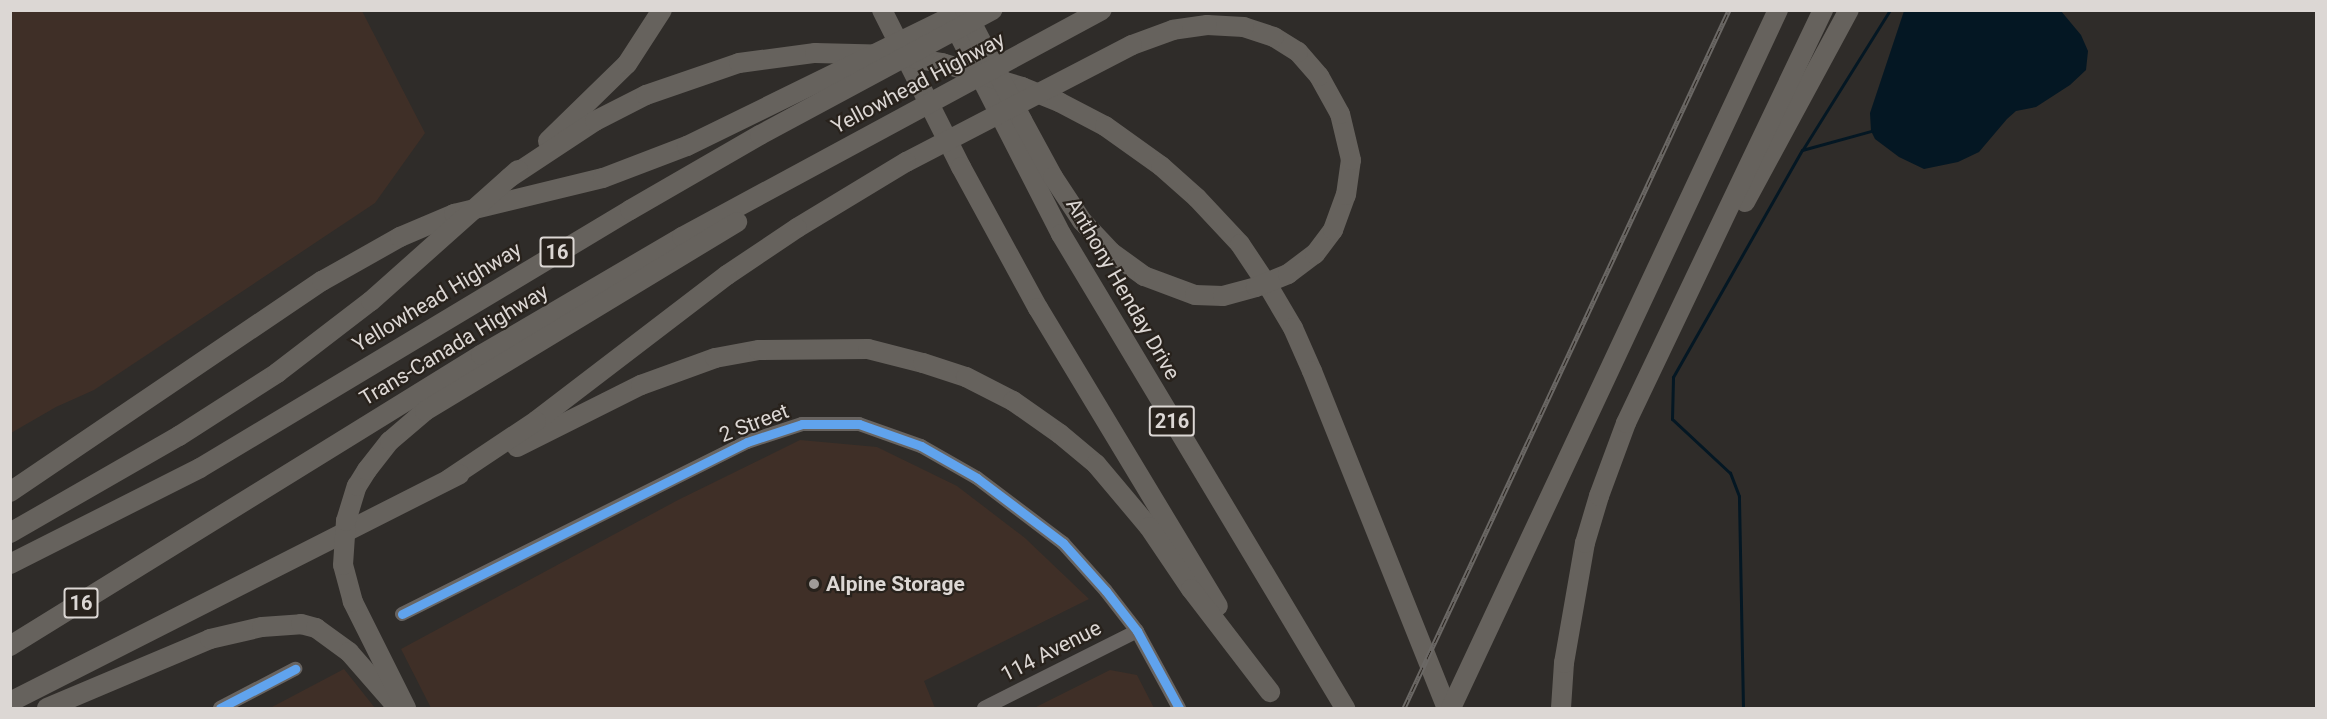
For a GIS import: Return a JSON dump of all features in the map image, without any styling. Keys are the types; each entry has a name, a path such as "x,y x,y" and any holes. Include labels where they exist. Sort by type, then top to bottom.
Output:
{"highway":[{"path":"10,533 169,442 277,373 371,301 509,178 627,64 662,10"},
{"name":"Anthony Henday Drive","path":"947,10 1014,125 1061,234 1346,708"},
{"path":"10,492 322,281 383,245 454,214 603,178 678,150 965,10 1014,125 1077,212 1110,252 1144,276 1195,295 1223,296 1256,287 1288,274 1315,254 1333,230 1346,195 1351,160 1340,114 1319,76 1298,52 1274,37 1244,27 1207,25 1173,30 1132,45 855,191 727,274 536,422 449,479"},
{"name":"Yellowhead Highway","path":"10,564 200,468 548,257 720,158 992,10"},
{"name":"Yellowhead Highway","path":"788,180 1102,10"},
{"path":"1449,708 1778,10"},
{"path":"1561,708 1564,663 1586,543 1599,495 1626,423 1695,273 1823,10"},
{"path":"1695,273 1740,211 1850,10"},
{"name":"216","path":"885,16 961,167 1038,308 1275,700"},
{"path":"509,178 595,121 646,95 739,63 815,53 895,55 942,63 1000,80 1059,102 1105,126 1168,172 1197,198 1240,244 1293,328 1449,708"},
{"path":"406,708 353,602 343,565 346,521 357,486 367,470 390,441 425,411 782,194 788,180"},
{"name":"Trans-Canada Highway","path":"10,646 481,355 682,237 788,180"},
{"path":"10,702 288,563 449,479 641,385 715,358 759,350 858,348 923,363 966,377 1013,401 1060,434 1096,464 1143,518 1191,589 1275,700"},
{"path":"47,708 210,639 262,627 301,624 316,628 349,652 399,708"}],"street":[{"name":"2 Street","path":"402,614 747,442 802,424 859,424 921,446 977,478 1063,543 1106,591 1137,631 1179,708"},
{"name":"114 Avenue","path":"984,708 1137,631"},
{"path":"220,708 295,669"}],"shaded area":[{"path":"11,10 362,11 425,133 375,203 94,390 56,407 11,433"},
{"path":"800,440 877,447 957,486 1025,538 1089,599 924,681 935,708 431,708 401,649 678,500"},
{"path":"344,669 375,708 269,708 272,707"},
{"path":"1110,670 1137,675 1154,708 1034,708"}],"water":[{"path":"1904,11 2061,11 2081,35 2088,51 2086,70 2070,85 2036,107 2016,111 1979,152 1958,162 1924,169 1899,157 1875,139 1871,131 1870,113"}],"waterway":[{"path":"1803,149 1890,10"},
{"path":"1743,708 1739,496 1730,473 1672,419 1673,377 1802,150 1871,131"}],"railway":[{"path":"1404,708 1729,10"}],"cycle path":[{"path":"402,614 747,442 802,424 859,424 921,446 977,478 1063,543 1106,591 1137,631 1179,708"},
{"path":"220,708 295,669"}],"place":[{"name":"Alpine Storage","path":"814,584"}]}
